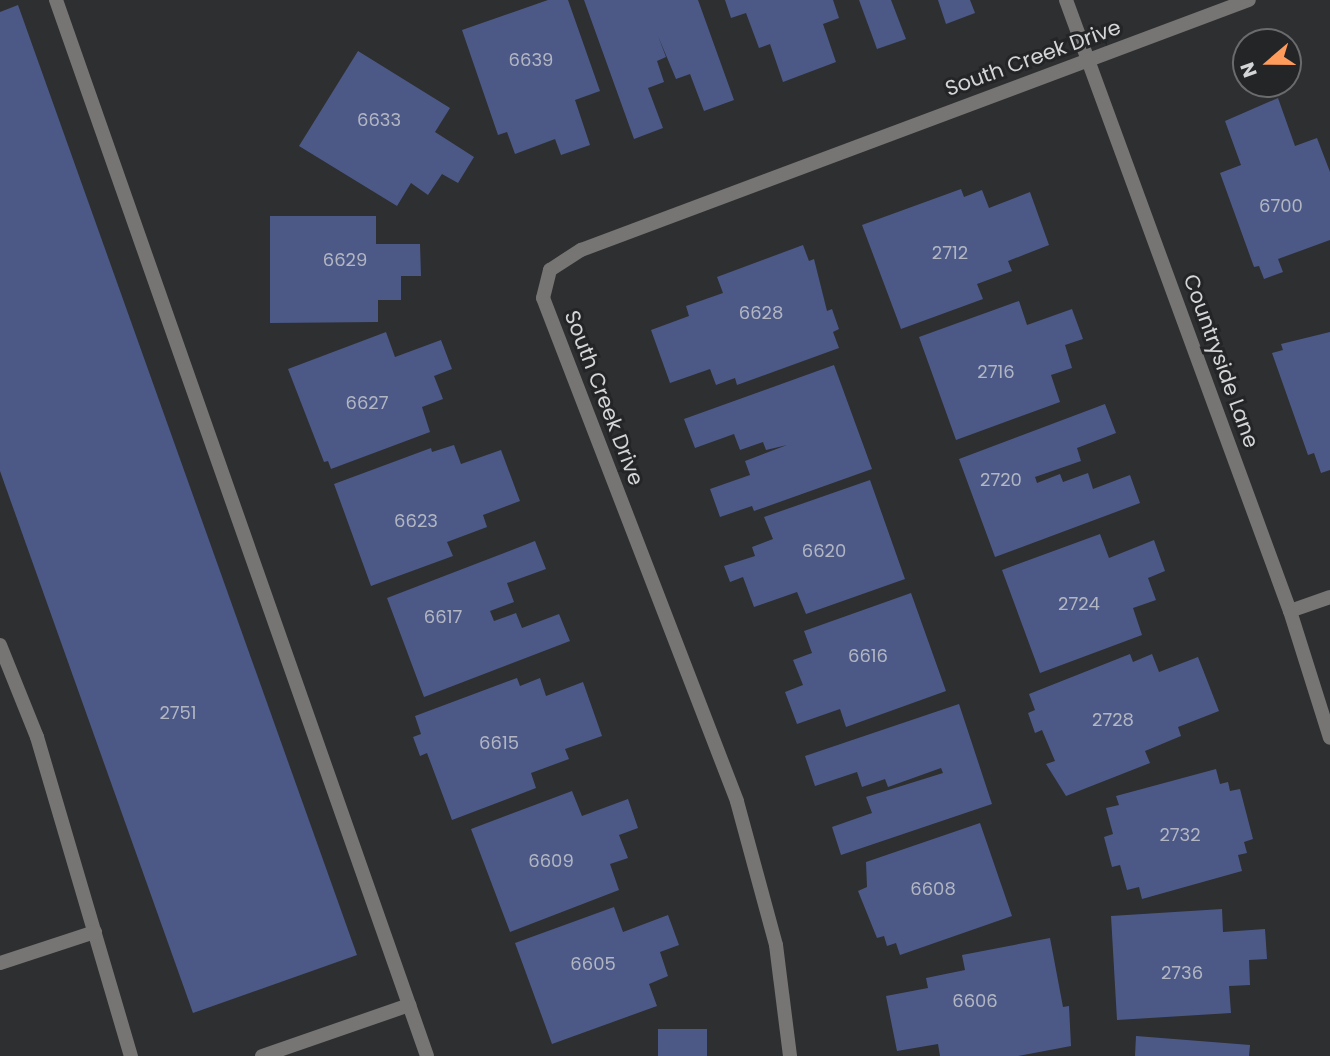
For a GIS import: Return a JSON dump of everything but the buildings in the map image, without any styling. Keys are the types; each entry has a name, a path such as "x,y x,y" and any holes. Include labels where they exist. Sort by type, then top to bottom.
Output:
{"street":[{"path":"56,0 427,1056"},
{"name":"Countryside Lane","path":"1066,0 1290,611 1330,738"},
{"name":"South Creek Drive","path":"790,1056 776,945 737,801 543,298 550,270 581,250 1249,0"},
{"path":"1290,611 1330,597"},
{"path":"0,645 37,737 131,1056"},
{"path":"0,962 95,932"},
{"path":"261,1056 409,1005"}]}
